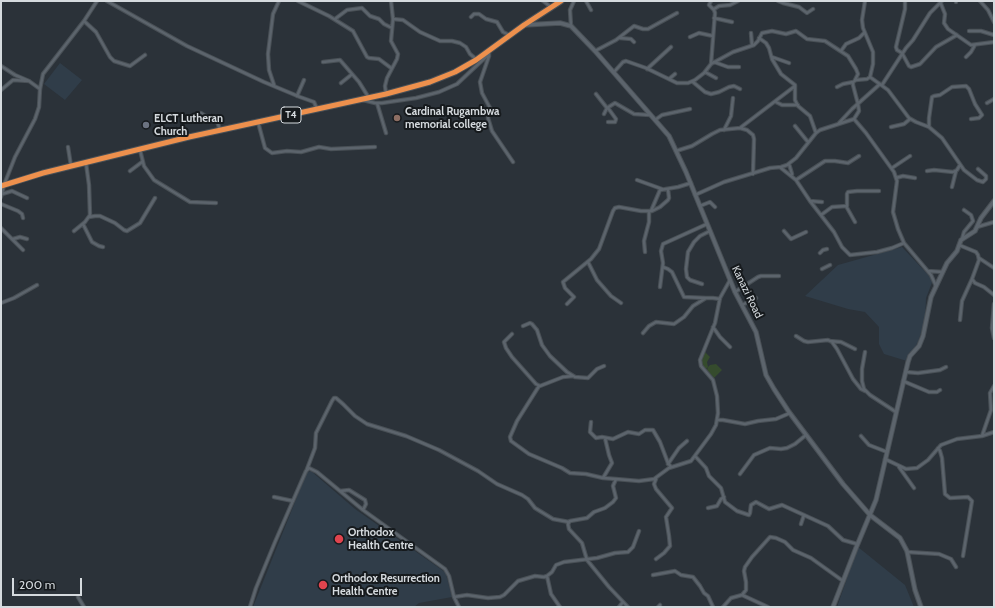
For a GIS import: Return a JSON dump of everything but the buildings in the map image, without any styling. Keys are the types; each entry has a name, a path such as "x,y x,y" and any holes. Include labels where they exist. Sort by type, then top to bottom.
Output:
{"highway":[{"name":"T4","path":"2,185 86,162 220,130 363,100 444,78 490,52 524,25 561,1"}],"main road":[{"path":"524,25 560,23 571,26"},
{"name":"Kanazi Road","path":"571,26 669,136 691,183 735,292 756,332 766,375 790,413 843,484 870,514 896,533 904,543 920,607"},
{"path":"833,607 857,544 876,500 909,358 919,346 923,336 929,301 949,260 957,252 958,244 962,239 973,232 981,218 994,201"}],"street":[{"path":"27,198 12,191 1,195 2,185 35,119 39,107 42,77 45,71 84,21 97,1"},
{"path":"107,1 187,46 297,96 314,102 317,110"},
{"path":"274,85 269,70 268,54 273,14 279,1"},
{"path":"298,1 335,19 354,32 367,57 379,59 391,68"},
{"path":"386,94 385,86 391,68 397,59 398,54 391,41 393,19 391,1"},
{"path":"543,1 551,7"},
{"path":"571,26 570,10 574,1"},
{"path":"586,1 591,10"},
{"path":"710,1 710,5 714,10 711,64"},
{"path":"714,10 719,6 730,5 738,1"},
{"path":"778,1 783,4 799,7 808,13 813,9"},
{"path":"865,1 862,20 864,33 873,52 873,64 870,77"},
{"path":"905,1 906,9 896,47 897,50 902,53 908,66 914,66 922,62 936,47 957,35"},
{"path":"980,1 988,10 994,22"},
{"path":"838,124 852,109 881,85 930,13 942,2 945,14 943,20 945,25 957,35 969,44 994,42"},
{"path":"335,19 347,10 362,8 370,16 392,28"},
{"path":"594,51 611,44 634,26 648,29 678,12"},
{"path":"471,16 479,14 486,19 497,22 503,32 510,36"},
{"path":"714,18 732,22"},
{"path":"393,19 403,20 420,32 440,41 460,43 466,47 476,60"},
{"path":"84,21 96,32 110,57 114,61 130,66 144,55"},
{"path":"613,73 623,62 626,62 647,69 677,83 693,82 706,72 714,62 732,52 752,45 758,41 760,33 772,31 786,34 796,31 807,39 825,41 841,51 852,61 858,74 854,81 854,88 859,111 854,119 825,128 816,133 789,164 781,167 770,168 724,182 695,195"},
{"path":"969,31 981,31 994,35"},
{"path":"690,37 699,32 713,36"},
{"path":"751,33 752,45"},
{"path":"841,51 846,44 859,38 864,33"},
{"path":"620,38 630,39 634,42"},
{"path":"759,38 770,48 772,57 781,74 795,86 795,100 798,105 810,116 816,133"},
{"path":"966,57 975,44"},
{"path":"647,69 671,47"},
{"path":"363,100 377,103 416,98 450,88 465,78 490,52"},
{"path":"490,52 480,82 482,93 490,108 488,118 492,131 513,162"},
{"path":"772,57 789,63"},
{"path":"322,62 340,60 370,98"},
{"path":"714,62 728,67 739,67"},
{"path":"1,66 15,75 29,81 40,89"},
{"path":"706,72 716,78"},
{"path":"341,83 352,74"},
{"path":"670,80 675,74"},
{"path":"837,87 870,77"},
{"path":"870,77 888,90 910,119 929,127 942,138 960,164 971,176 983,182 986,179 986,176 978,169"},
{"path":"1,90 13,80 29,81"},
{"path":"297,96 304,80"},
{"path":"693,82 705,92 711,94 719,92 729,86 734,86 740,89"},
{"path":"740,128 795,86"},
{"path":"929,127 932,97 934,95 939,95 952,87 966,86 970,89 974,101 982,115 979,118 971,119"},
{"path":"596,94 616,119 615,122 608,122"},
{"path":"724,130 731,116 733,98"},
{"path":"986,103 994,99"},
{"path":"775,102 782,105 798,105"},
{"path":"377,103 386,132"},
{"path":"604,114 607,108 616,103 634,114 644,116 650,115"},
{"path":"655,120 662,115 690,109"},
{"path":"202,112 207,117 216,120 220,130"},
{"path":"854,119 862,127 892,168 896,178 894,215 904,243 928,271 936,286"},
{"path":"892,128 904,124 910,119"},
{"path":"258,122 265,148 272,153 287,151 301,152 319,147 331,149 375,148"},
{"path":"795,126 808,142"},
{"path":"676,151 692,146 716,132 740,128 750,132 754,139 753,174"},
{"path":"68,147 72,166"},
{"path":"140,149 142,162 154,180 190,202 216,203"},
{"path":"796,180 825,162 835,161 848,163 859,156"},
{"path":"892,168 910,156"},
{"path":"86,162 89,185 89,217"},
{"path":"130,171 142,162"},
{"path":"789,164 793,176"},
{"path":"952,187 956,171 960,164"},
{"path":"781,167 793,176 834,232 845,251 851,256 884,251 904,243"},
{"path":"927,171 956,171"},
{"path":"896,178 903,176 915,178"},
{"path":"637,180 662,189 686,186 691,183"},
{"path":"567,304 574,298 564,288 563,282 588,262 599,249 613,211 619,207 650,212 660,207 668,200 668,188"},
{"path":"645,252 644,241 650,212 658,192 662,189"},
{"path":"855,222 846,206 846,194 848,192 856,191 879,191"},
{"path":"74,231 89,217 100,216 128,231 140,223 155,198"},
{"path":"810,201 822,202"},
{"path":"700,206 710,202 715,207"},
{"path":"1,204 18,211 22,214 23,218"},
{"path":"821,215 832,207 846,206"},
{"path":"962,239 964,232 973,221 971,215 964,210"},
{"path":"977,227 994,222"},
{"path":"83,224 92,242 103,247"},
{"path":"660,287 663,268 661,251 662,244 708,224"},
{"path":"1,228 23,250"},
{"path":"702,284 690,280 687,277 686,269 688,252 700,236 710,231"},
{"path":"784,231 791,239 806,232"},
{"path":"13,239 20,237 27,239"},
{"path":"958,244 976,252 979,258 994,266"},
{"path":"820,253 823,250 827,250"},
{"path":"960,320 962,301 972,279 979,258"},
{"path":"588,262 597,280 611,296 621,303"},
{"path":"822,269 830,264"},
{"path":"663,268 672,272 684,297 720,299"},
{"path":"928,271 943,272"},
{"path":"735,292 758,277 779,276"},
{"path":"972,279 975,283 984,287 994,295"},
{"path":"604,366 597,369 589,379 564,376 539,386 521,413 510,440 527,454 562,468 570,473 586,474 603,478 639,482 656,479 671,467 691,461 713,432 717,420 718,413 714,384 700,363 705,346 717,318 720,299 730,280"},
{"path":"1,303 38,285"},
{"path":"643,333 649,326 656,322 674,324 684,318 693,306 708,298"},
{"path":"742,305 756,298"},
{"path":"994,304 992,328 994,338"},
{"path":"523,326 530,323 532,324 536,329 542,345 550,356 567,372 575,377"},
{"path":"713,327 730,347"},
{"path":"512,334 504,342 506,348 533,382 539,386"},
{"path":"796,336 808,342 833,340 841,342 854,349"},
{"path":"830,341 836,346 853,379 861,388 896,412"},
{"path":"865,352 862,364 862,381 865,391"},
{"path":"906,372 918,373 940,370 946,367"},
{"path":"903,381 929,392 937,392 940,390"},
{"path":"982,436 991,410 990,393 994,386"},
{"path":"250,607 266,563 315,448 316,433 334,398 344,404 355,416 367,424 406,436 439,450 478,471 497,484 522,495 528,499 535,508 553,519 569,522 587,518 594,512 611,504 615,499 613,486 616,479"},
{"path":"717,420 745,424 780,418 790,413"},
{"path":"591,422 590,432 594,437 613,439 628,432 639,434 645,430 653,430 655,436 660,442 668,464 671,467"},
{"path":"885,459 906,469 917,468 924,465 942,445 957,439 982,436 994,432"},
{"path":"740,474 754,455 770,448 787,448 795,444 806,435"},
{"path":"861,436 869,445 887,452"},
{"path":"603,478 612,463 605,438"},
{"path":"668,464 679,448 687,441"},
{"path":"938,448 942,458 945,494 950,498 968,497 972,501 963,556"},
{"path":"933,455 942,458"},
{"path":"695,456 706,468 709,476 721,488 725,502 733,509 748,515 750,513 751,505 756,502 769,509 782,505 828,526 844,540 857,544"},
{"path":"899,466 914,488"},
{"path":"307,469 310,468 314,470 363,510 445,569 449,576 454,597 459,607"},
{"path":"656,479 654,482 655,487 672,507 666,516 670,536 670,546 656,559"},
{"path":"340,492 349,490 364,499 366,503 363,510"},
{"path":"274,497 293,501"},
{"path":"708,508 718,506 721,499 724,497"},
{"path":"801,524 804,515"},
{"path":"569,522 567,525 568,528 582,543 586,560 628,607"},
{"path":"454,597 467,595 488,598 500,597 518,581 535,576 547,576 556,566 564,562 586,560 628,552 633,547 640,531"},
{"path":"742,595 747,586 744,571 745,567 770,537 786,542 793,550 815,561 843,581"},
{"path":"907,552 939,554 951,559 956,567"},
{"path":"653,575 675,571 681,575 692,577 708,596 713,607"},
{"path":"547,576 551,594 560,607"},
{"path":"723,607 732,598 742,595 768,607"},
{"path":"78,597 84,607"},
{"path":"619,607 623,602"}],"shaded area":[{"path":"60,63 82,80 65,100 44,84"},
{"path":"902,247 933,280 926,298 925,321 918,342 913,351 909,353 907,361 884,354 879,344 879,327 865,312 848,309 805,296 838,265"},
{"name":"Orthodox Health Centre","path":"311,471 355,509 446,573 452,597 419,603 414,607 253,607 307,472"},
{"path":"858,547 905,585 914,607 837,607"}],"green space":[{"path":"704,351 710,357 707,362 708,367 706,369 700,363"},
{"path":"716,364 722,370 714,378 707,370 708,367"}],"place":[{"name":"Cardinal Rugambwa memorial college","path":"397,118"},
{"name":"ELCT Lutheran Church","path":"146,125"},
{"name":"Orthodox Health Centre","path":"339,539"},
{"name":"Orthodox Resurrection Health Centre","path":"323,585"}]}
